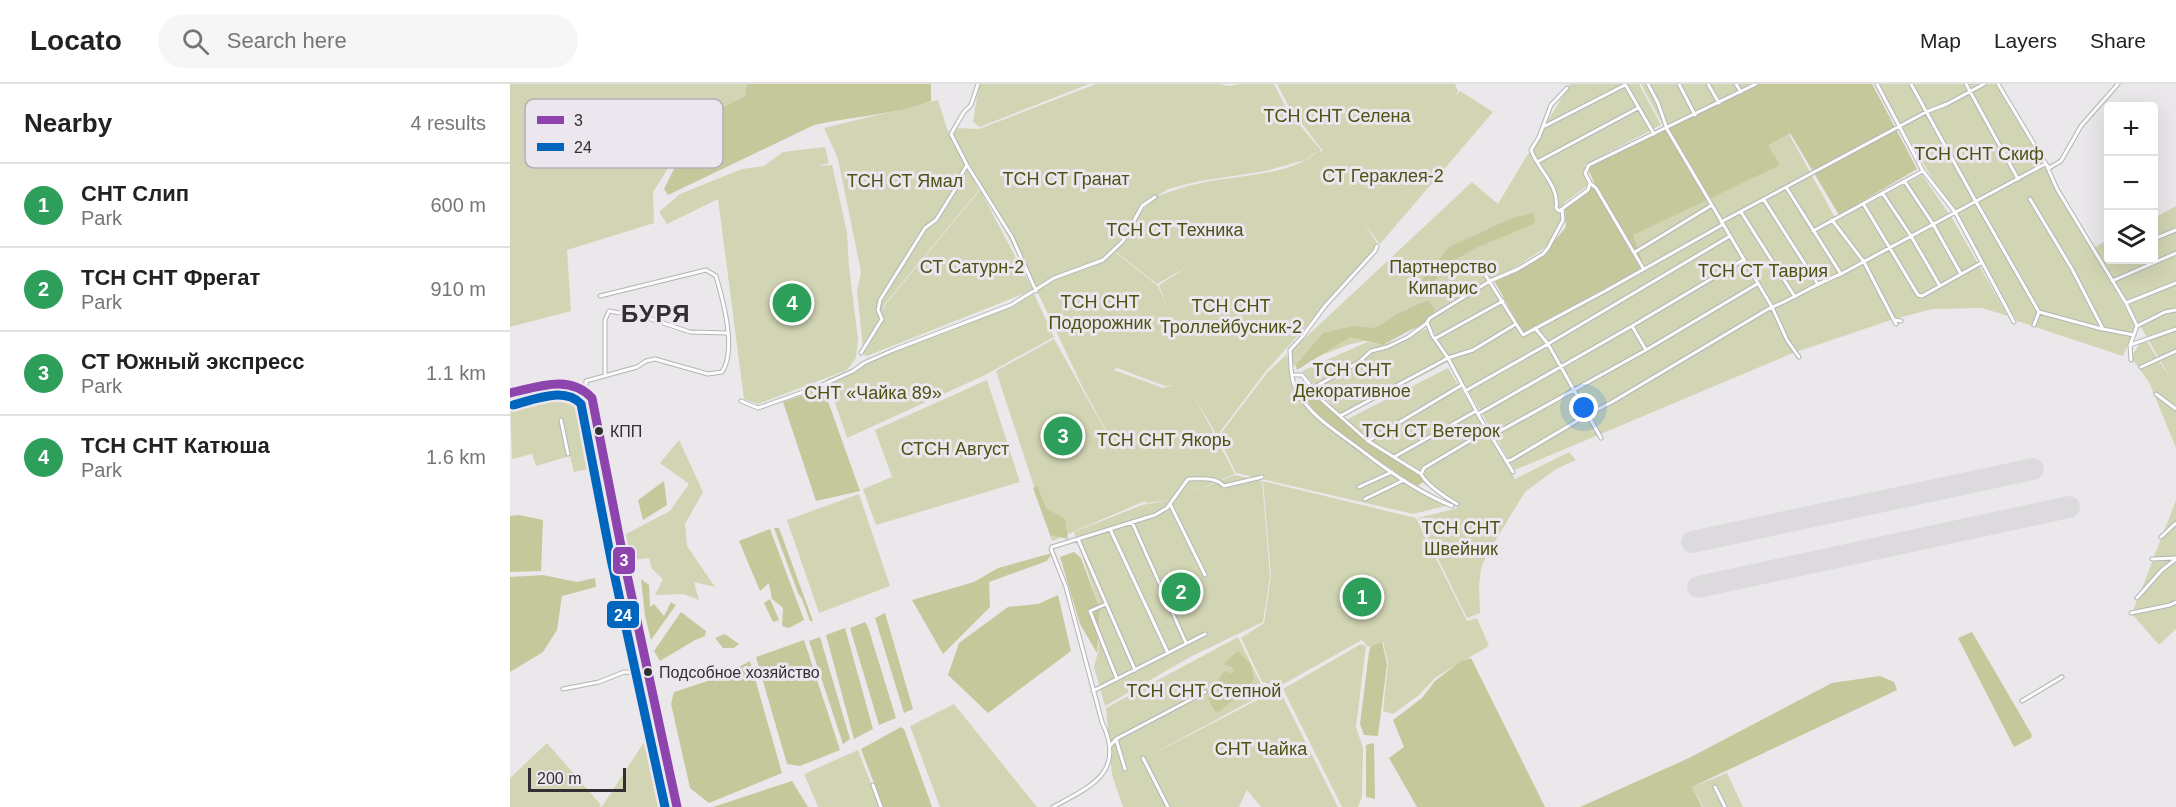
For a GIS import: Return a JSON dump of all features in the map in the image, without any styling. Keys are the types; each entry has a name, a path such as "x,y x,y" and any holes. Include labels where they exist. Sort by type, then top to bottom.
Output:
{"main road":[{"path":"510,393 573,383 586,389 592,398 677,807"}],"street":[{"path":"978,84 971,105 951,134 967,165 1012,237 1036,291"},
{"path":"1544,126 1625,84 1654,134"},
{"path":"1648,84 1662,110 1667,129 1772,307 1785,337 1799,357"},
{"path":"1679,84 1695,115"},
{"path":"1708,84 1719,103"},
{"path":"1736,84 1741,92"},
{"path":"1643,268 1596,188 1590,183 1585,173 1588,167 1756,84"},
{"path":"1877,84 1923,171 1955,212 2014,322"},
{"path":"1911,84 2039,312 2134,335"},
{"path":"1966,84 2018,179"},
{"path":"1481,268 1523,335 1607,290 1786,187 1899,126 1984,84"},
{"path":"1998,84 2046,164 2057,189 2126,303 2137,326 2130,345 2131,360"},
{"path":"2046,164 2049,168 2061,161 2081,126 2118,84"},
{"path":"1567,88 1551,105 1544,126 1531,150 1555,192 1556,209 1560,211 1588,190 1590,183"},
{"path":"1537,162 1638,108"},
{"path":"1506,460 1511,460 1612,402 1772,307 1864,262 2046,164"},
{"path":"861,353 882,319 878,310 880,300 926,228 936,220 961,180 961,175 967,165"},
{"path":"1814,231 1923,171"},
{"path":"1905,182 1933,224 1961,274"},
{"path":"1786,187 1840,274"},
{"path":"1883,194 1940,286"},
{"path":"741,401 758,408 820,386 854,371 864,363 1011,305 1054,278 1103,260 1123,241 1142,206 1155,196"},
{"path":"1764,200 1817,283"},
{"path":"2030,200 2072,269 2103,329"},
{"path":"1635,252 1712,205"},
{"path":"1864,205 1918,295 1922,296 1981,263"},
{"path":"1312,389 1359,362 1371,351 1398,342 1427,323 1430,318 1490,281 1518,269 1543,254 1563,220 1562,208"},
{"path":"1742,212 1795,297"},
{"path":"1832,220 1864,262 1895,322 1901,321"},
{"path":"2158,237 2176,230"},
{"path":"1465,391 1730,236"},
{"path":"1377,246 1290,350 1292,375 1297,392 1318,418 1404,480 1432,498 1452,506"},
{"path":"2112,281 2176,253"},
{"path":"1393,458 1560,367 1743,260"},
{"path":"586,389 586,381 637,367 646,361 655,359 708,374 722,372 726,367 729,353 723,300 716,276 706,270 600,296"},
{"path":"2126,303 2176,283"},
{"path":"1491,436 1646,350 1757,284"},
{"path":"1436,338 1503,301"},
{"path":"2137,326 2165,312 2176,310"},
{"path":"605,375 605,320 609,311 651,319 690,332 728,333"},
{"path":"2034,325 2039,312"},
{"path":"1427,323 1513,472"},
{"path":"1340,416 1449,358 1473,351 1516,324"},
{"path":"1632,326 1646,350"},
{"path":"1535,328 1548,344 1601,438"},
{"path":"2130,345 2176,329"},
{"path":"2142,367 2176,351"},
{"path":"1292,375 1302,375 1312,389 1368,441 1421,474 1443,496 1457,504"},
{"path":"1368,441 1462,385"},
{"path":"2156,394 2176,409"},
{"path":"561,420 568,454"},
{"path":"1421,474 1424,468 1488,430"},
{"path":"1359,487 1392,472"},
{"path":"1053,807 1097,781 1107,767 1110,746 1066,587 1052,548 1155,515 1170,504 1188,479 1211,479 1224,486 1262,477"},
{"path":"1365,499 1404,480"},
{"path":"1170,504 1205,575"},
{"path":"1132,522 1186,643"},
{"path":"2161,537 2176,523"},
{"path":"1110,529 1167,653"},
{"path":"1078,539 1135,670"},
{"path":"2152,559 2176,558"},
{"path":"2137,598 2176,558"},
{"path":"2132,613 2176,602"},
{"path":"1106,604 1090,611 1117,679"},
{"path":"1094,691 1205,634"},
{"path":"563,689 599,682 624,672 648,671"},
{"path":"2022,701 2062,677"},
{"path":"1110,746 1116,739 1204,692"},
{"path":"1116,739 1125,769"},
{"path":"1143,758 1168,807"},
{"path":"873,785 881,807"},
{"path":"1715,787 1725,807"}],"green space":[{"path":"510,84 747,84 745,96 723,107 723,99 525,99 525,168 668,168 653,192 654,223 567,250 571,311 510,327"},
{"path":"747,84 931,84 931,101 917,106 814,125 668,195 664,189 674,168 723,168 723,107 745,96"},
{"path":"979,84 1089,84 980,127 973,122"},
{"path":"1096,84 1219,84 1229,86 1274,84 1287,110 1320,149 1323,158 1321,151 1323,151 1289,107 1277,84 1455,84 1458,91 1456,96 1460,91 1493,112 1380,244 1364,223 1379,246 1266,371 1217,436 1192,392 1235,474 1182,496 1235,475 1262,481 1270,576 1263,622 1192,656 1105,706 1094,667 1098,652 1100,609 1074,532 1142,505 1171,500 1146,503 1145,501 1052,541 996,371 1054,339 1123,462 1082,386 1037,291 1054,279 1104,261 1115,252 1158,286 1167,307 1159,285 1189,266 1157,284 1115,251 1126,238 1142,211 1154,199 1142,205 1122,241 1102,260 1054,277 1036,289 953,134 958,128 979,129","holes":["1305,160 1279,170 1195,184 1156,197 1168,189 1200,181 1266,171","1117,368 1165,386 1174,385 1163,388 1114,370"]},
{"path":"1570,84 1639,84 1661,125 1585,165 1591,183 1564,203 1563,225 1546,247 1493,282 1519,334 1522,332 1495,282 1548,249 1566,227 1565,207 1595,184 1587,167 1872,84 1917,169 1789,134 1837,221 1922,175 1952,218 2008,316 1982,308 1932,309 1891,320 1793,353 1515,470 1430,325 1348,345 1294,366 1290,352 1472,182 1498,204"},
{"path":"1641,84 1751,84 1664,127"},
{"path":"1753,84 1872,84 1917,169 1839,215 1790,133 1768,145 1780,165 1633,235 1644,267 1523,332 1495,282 1548,249 1566,227 1565,207 1595,184 1587,167"},
{"name":"ТСН СНТ Скиф","path":"1874,84 2000,84 2136,327 2123,356 2017,321 1903,129 1899,131"},
{"name":"ТСН СТ Ямал","path":"938,100 947,129 979,190 884,305 884,312 885,305 980,190 1033,290 867,356 863,354 884,319 863,348 857,291 861,272 838,159 824,128"},
{"path":"825,147 829,163 818,166 832,165 847,232 858,339 856,358 847,370 758,404 744,399 718,199 667,224 659,212 680,194 742,169 764,166 783,152"},
{"path":"2176,206 2176,448 2149,382 2131,357 2144,337 2172,381 2105,264 2158,264 2158,216"},
{"path":"1533,213 1535,220 1533,224 1478,247 1449,263 1421,298 1409,296 1449,247 1512,218"},
{"path":"2104,242 2104,263 2095,247"},
{"name":"СНТ «Чайка 89»","path":"1034,294 1054,337 983,376 847,438 827,379"},
{"path":"1428,300 1435,310 1425,322 1383,345 1350,337 1297,370 1296,365 1323,333 1354,326 1375,328 1397,314"},
{"name":"ТСН СНТ Декоративное","path":"1428,328 1448,362 1342,417 1302,371 1367,342 1383,345"},
{"path":"1287,354 1291,385 1316,415 1370,456 1450,505 1413,514 1236,473 1218,437 1267,373"},
{"name":"ТСН СТ Ветерок","path":"1448,368 1515,479 1569,452 1576,460 1556,469 1525,492 1481,568 1480,613 1467,618 1418,518 1458,508 1340,423"},
{"name":"СТСН Август","path":"987,380 1020,482 876,525 863,489 892,477 875,430"},
{"path":"1301,382 1306,384 1368,441 1421,474 1423,482 1417,486 1351,442 1317,414 1300,391"},
{"path":"574,386 585,392 589,399 602,466 574,472 570,456 536,466 532,454 512,459 510,398"},
{"path":"821,389 829,404 860,491 816,501 783,402"},
{"path":"679,440 703,492 685,524 687,546 715,587 694,582 699,600 683,594 655,595 663,579 652,569 649,558 632,560 624,535 670,511 689,484 660,463"},
{"path":"664,481 667,505 643,520 638,500"},
{"path":"1263,481 1416,518 1467,621 1477,618 1489,646 1436,677 1419,695 1393,714 1383,711 1388,663 1383,642 1368,647 1362,640 1280,686 1262,682 1241,638 1264,623 1271,576"},
{"path":"1037,486 1046,508 1065,519 1068,539 1050,535 1033,488"},
{"path":"859,494 890,586 819,613 787,520"},
{"path":"2176,500 2176,629 2159,645 2132,614"},
{"path":"519,515 543,520 541,571 510,572 510,516"},
{"path":"774,528 779,528 813,621 810,621 798,593"},
{"path":"770,529 804,620 789,628 782,626 783,608 772,599 769,583 760,591 739,541"},
{"path":"1074,552 1081,558 1100,609 1097,653 1080,624 1060,557"},
{"path":"1052,553 1047,561 989,582 990,607 943,654 912,600 974,582 998,568"},
{"path":"543,575 577,582 595,578 596,587 562,596 557,630 543,652 510,672 510,577"},
{"path":"641,579 649,585 650,607 654,604 664,616 671,602 676,605 651,640 645,616"},
{"path":"1058,595 1071,651 988,713 948,675 959,643 1008,607 1038,604"},
{"path":"770,599 779,620 773,622 764,603"},
{"path":"681,612 706,631 705,636 660,661 654,651"},
{"path":"885,613 913,709 904,713 875,618"},
{"path":"865,622 896,718 879,725 850,628"},
{"path":"845,628 873,729 854,739 826,635"},
{"path":"1972,632 2032,735 2031,738 2014,747 1958,638"},
{"path":"725,634 739,644 734,648 723,648 715,638"},
{"path":"820,637 850,739 843,744 809,641"},
{"name":"СНТ Чайка","path":"1238,637 1261,684 1277,687 1141,760 1279,689 1338,807 1261,807 1247,790 1239,807 1123,807 1112,775 1106,708"},
{"path":"804,640 840,750 800,766 787,764 756,657"},
{"path":"1382,642 1387,664 1378,736 1364,735 1360,724 1369,652 1371,646"},
{"path":"1361,644 1366,646 1356,727 1363,748 1362,797 1358,807 1342,807 1283,689"},
{"path":"1238,651 1251,665 1254,679 1242,693 1219,712 1215,711 1208,698 1218,693 1216,683 1224,671 1234,672 1232,667 1223,664"},
{"path":"1471,658 1545,807 1417,807 1389,758 1404,747 1393,720 1422,698 1435,681 1460,662"},
{"path":"750,661 782,773 709,803 690,788 671,704 674,692 720,677"},
{"path":"1880,676 1894,682 1897,690 1692,787 1702,807 1580,807 1689,758 1832,683"},
{"path":"954,704 1037,807 940,807 910,726"},
{"path":"654,727 672,807 601,807 603,805"},
{"path":"901,727 904,729 932,807 883,807 861,749"},
{"path":"547,743 601,805 599,807 510,807 510,778"},
{"path":"1374,743 1375,799 1366,797 1366,745"},
{"path":"858,750 880,807 818,807 804,774"},
{"path":"1727,773 1743,807 1703,807 1692,787"},
{"path":"792,781 808,807 713,807"}],"runway":[{"path":"1692,542 2033,469"},
{"path":"1698,587 2069,507"}],"transit line":[{"name":"3","path":"510,393 563,384 573,386 592,398 677,807"},
{"name":"24","path":"513,405 557,395 566,396 581,404 611,559 665,807"}],"place":[{"name":"ТСН СНТ Катюша","path":"792,303"},
{"name":"КПП","path":"599,431"},
{"name":"СТ Южный экспресс","path":"1063,436"},
{"name":"ТСН СНТ Фрегат","path":"1181,592"},
{"name":"СНТ Слип","path":"1362,597"},
{"name":"Подсобное хозяйство","path":"648,672"}],"district":[{"name":"БУРЯ","path":"656,314"}],"park label":[{"name":"ТСН СНТ Селена","path":"1337,116"},
{"name":"СТ Гераклея-2","path":"1383,176"},
{"name":"ТСН СТ Гранат","path":"1066,179"},
{"name":"ТСН СТ Техника","path":"1175,230"},
{"name":"СТ Сатурн-2","path":"972,267"},
{"name":"ТСН СТ Таврия","path":"1763,271"},
{"name":"Партнерство Кипарис","path":"1443,277"},
{"name":"ТСН СНТ Подорожник","path":"1100,312"},
{"name":"ТСН СНТ Троллейбусник-2","path":"1231,316"},
{"name":"ТСН СНТ Якорь","path":"1164,440"},
{"name":"ТСН СНТ Швейник","path":"1461,538"},
{"name":"ТСН СНТ Степной","path":"1204,691"}]}
